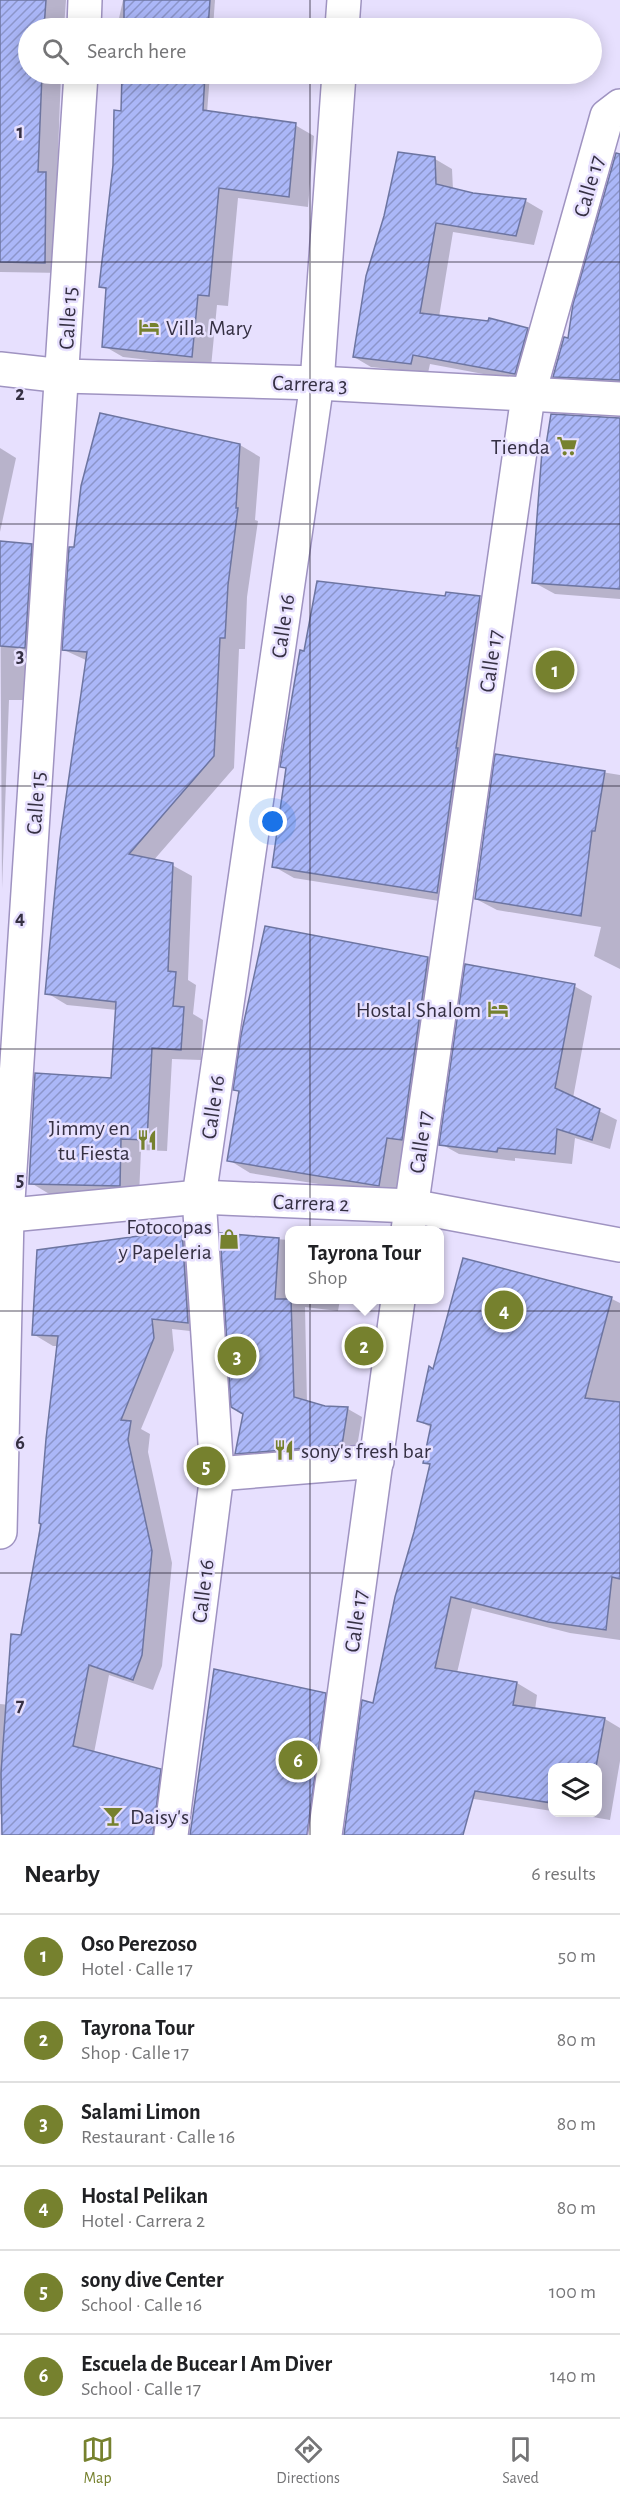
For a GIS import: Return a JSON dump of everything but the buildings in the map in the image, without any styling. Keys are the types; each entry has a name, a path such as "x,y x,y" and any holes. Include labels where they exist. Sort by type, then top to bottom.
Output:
{"street":[{"path":"84,18 85,0"},
{"path":"343,18 344,0"},
{"name":"Calle 15","path":"0,1532 4,1216 63,376 80,84"},
{"name":"Calle 16","path":"171,1835 217,1474 199,1197 316,382 338,84"},
{"name":"Calle 17","path":"409,1218 528,396 608,116 620,106"},
{"name":"Carrera 3","path":"0,369 63,376 316,382 528,396 620,399"},
{"name":"Carrera 2","path":"4,1216 199,1197 409,1218 620,1245"},
{"name":"Calle 17","path":"325,1835 397,1304"},
{"path":"217,1474 377,1461"}],"place":[{"name":"Villa Mary","path":"149,327"},
{"name":"Tienda","path":"567,446"},
{"name":"Oso Perezoso","path":"555,670"},
{"name":"Hostal Shalom","path":"498,1009"},
{"name":"Jimmy en tu Fiesta","path":"147,1140"},
{"name":"Fotocopas y Papeleria","path":"229,1239"},
{"name":"Hostal Pelikan","path":"504,1310"},
{"name":"Tayrona Tour","path":"364,1346"},
{"name":"Salami Limon","path":"237,1356"},
{"name":"sony's fresh bar","path":"284,1450"},
{"name":"sony dive Center","path":"206,1466"},
{"name":"Escuela de Bucear I Am Diver","path":"298,1760"},
{"name":"Daisy's","path":"113,1816"}]}
